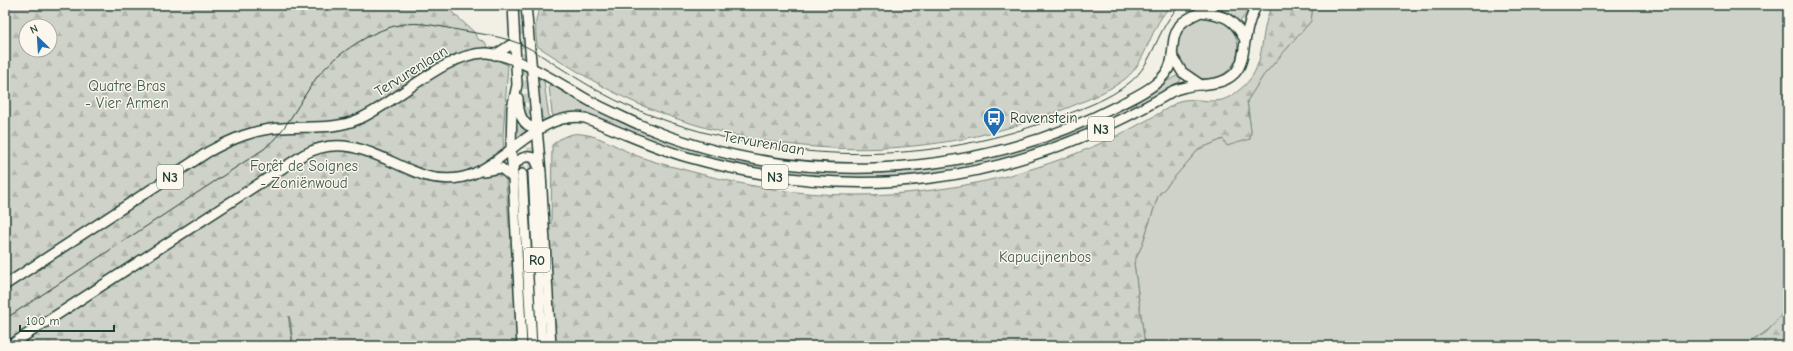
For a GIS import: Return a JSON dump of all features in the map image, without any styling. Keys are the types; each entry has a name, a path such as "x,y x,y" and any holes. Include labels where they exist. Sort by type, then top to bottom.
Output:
{"main road":[{"path":"513,5 520,116 524,122 536,130"},
{"path":"526,5 532,68 537,173 551,346"},
{"name":"Tervurenlaan","path":"5,285 208,152 234,138 254,131 271,129 324,128 354,121 366,116 459,58 478,54 495,55 516,62 532,68 619,115 657,132 692,144 782,163 830,167 876,168 918,165 982,155 1041,139 1074,126 1121,104 1158,82 1170,66 1172,43 1176,32 1182,23 1190,16 1213,5"},
{"name":"Tervurenlaan","path":"536,130 554,121 573,117 585,118 686,157 732,169 780,178 830,182 889,182 958,174 1000,166 1047,152 1128,116 1175,90 1220,83 1228,79 1237,71 1242,61 1250,18 1257,5"},
{"path":"1201,12 1228,18 1236,25 1245,40"},
{"path":"495,55 516,42"},
{"path":"1172,54 1182,72 1201,85"},
{"path":"517,85 512,108 511,149 522,346"},
{"path":"475,173 536,130"},
{"path":"9,346 303,155 320,147 343,145 361,149 417,173 436,178 458,178 495,168 502,168 513,178"},
{"path":"513,168 520,159 526,156 532,157 537,162 537,173"},
{"name":"R0","path":"537,173 542,346"},
{"name":"R0","path":"522,174 532,346"}],"green space":[{"name":"Forêt de Soignes - Zoniënwoud","path":"5,5 444,5 473,31 479,40 484,41 497,60 508,65 503,136 509,227 551,224 552,145 562,138 573,134 597,137 640,157 715,178 778,190 830,194 883,194 935,190 986,181 1037,167 1086,150 1134,127 1179,101 1217,101 1230,96 1248,82 1254,72 1261,51 1265,29 1272,5 1313,5 1311,21 1263,76 1247,101 1251,131 1250,139 1227,146 1223,139 1199,149 1158,196 1142,245 1134,263 1145,346 5,346"},
{"path":"545,5 1172,5 1164,13 1158,23 1144,53 1133,71 1115,86 1076,104 1024,123 976,136 928,144 878,148 828,148 779,143 730,134 682,120 623,97 598,84 537,46 536,18 538,13"},
{"path":"1221,5 1252,5 1240,22 1221,9"},
{"path":"1313,5 1788,5 1788,307 1769,329 1744,346 1145,346 1134,263 1142,245 1158,196 1199,149 1223,139 1250,139 1251,131 1247,101 1263,76 1311,21"},
{"path":"1207,17 1219,20 1229,26 1235,36 1238,48 1235,60 1229,70 1219,76 1207,79 1195,76 1185,70 1179,60 1176,48 1179,36 1185,26 1195,20"},
{"path":"1176,76 1179,76 1181,80 1174,86 1137,108 1059,142 1008,159 956,170 904,176 851,178 798,174 745,166 675,149 593,116 574,113 554,117 552,113 549,86 551,84 581,103 601,112 765,164 809,171 878,173 914,171 948,166 1016,151 1049,140 1098,119"},
{"path":"541,79 544,81 549,118 545,120 541,116 537,82"},
{"path":"1788,307 1788,346 1744,346 1767,332"}],"waterway":[{"path":"289,317 293,346"}],"tunnel":[{"path":"524,26 533,173"},
{"path":"520,112 522,174"}],"tram line":[{"path":"5,319 264,149 287,124 317,77 324,69 351,47 371,35 391,27 407,24 422,24 484,34 521,44 585,83 625,105 686,127 737,141 790,149 843,153 896,152 949,147 1002,135 1062,116 1103,99 1121,89 1138,75 1145,65 1166,24 1181,5"}],"place":[{"name":"Ravenstein","path":"994,138"}],"park label":[{"name":"Quatre Bras - Vier Armen","path":"127,94"},
{"name":"Kapucijnenbos","path":"1045,257"}]}
